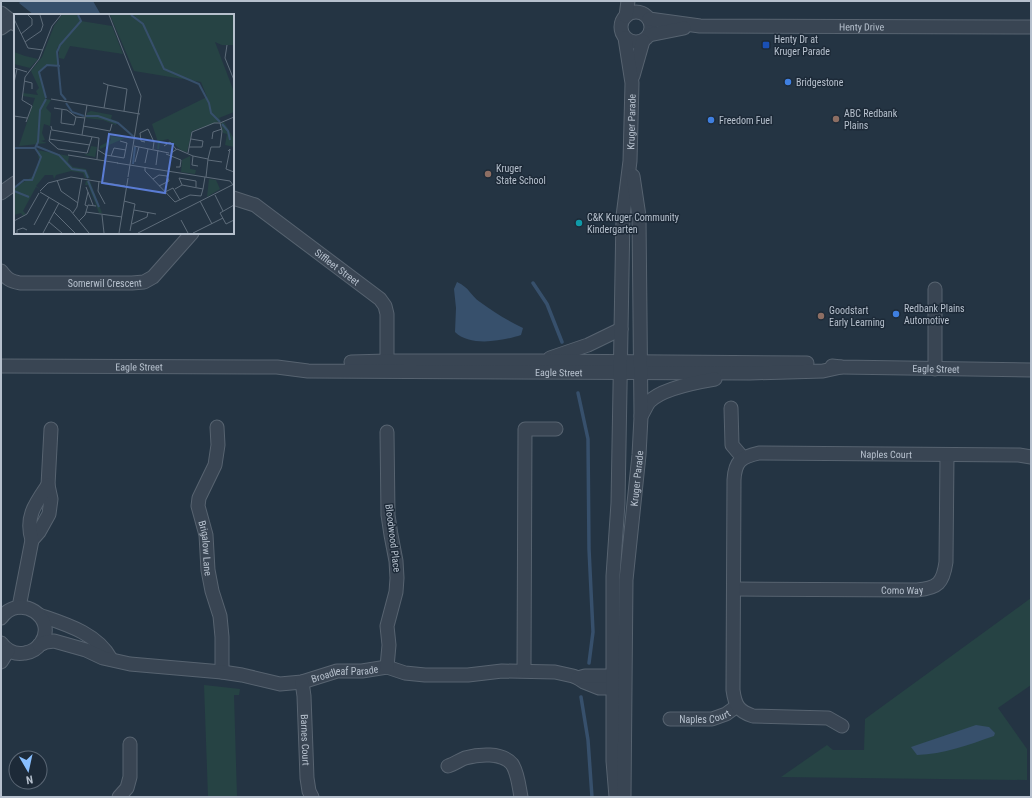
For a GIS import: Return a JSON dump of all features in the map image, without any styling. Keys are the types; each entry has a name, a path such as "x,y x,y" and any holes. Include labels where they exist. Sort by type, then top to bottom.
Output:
{"street":[{"path":"628,1 626,16 621,24 621,29 625,38 634,42 646,38 652,26 640,1"},
{"path":"626,16 637,12 647,17"},
{"name":"Henty Drive","path":"647,17 691,26 1031,27"},
{"name":"Henty Drive","path":"646,38 691,26"},
{"name":"Kruger Parade","path":"624,797 613,576 618,503 623,216 630,161 632,83 625,38"},
{"name":"Kruger Parade","path":"632,83 646,38"},
{"name":"Kruger Parade","path":"616,797 613,761 626,580 639,455 641,418 639,216 630,161"},
{"path":"1,193 14,184"},
{"name":"Siffleet Street","path":"234,198 255,205 380,299 385,306 386,314 387,366"},
{"name":"Somerwil Crescent","path":"1,271 12,282 20,283 144,282 154,276 191,234"},
{"path":"935,289 935,369"},
{"path":"541,361 588,345 621,329"},
{"name":"Eagle Street","path":"1,366 277,367 308,371 387,366 541,361 620,367"},
{"name":"Eagle Street","path":"387,366 640,367 776,362 823,364 841,367 1031,370"},
{"name":"Eagle Street","path":"640,367 750,373 823,371 841,367"},
{"path":"641,418 649,402 661,394 695,382 750,373"},
{"path":"731,408 732,445 743,458"},
{"name":"Brigalow Lane","path":"217,427 218,445 215,465 199,498 198,506 206,535 208,570 212,591 220,616 222,637 222,672"},
{"path":"51,429 48,485 51,499 49,514 39,532 32,540 7,611 30,608 39,615 72,627 92,639 108,653 111,659"},
{"path":"524,670 525,429 556,429"},
{"name":"Bloodwood Place","path":"387,432 388,515 396,561 397,578 396,592 387,626 389,645 387,667"},
{"name":"Naples Court","path":"842,726 828,718 753,716 744,713 737,706 734,700 734,471 738,463 743,458 759,453 1019,455 1031,457"},
{"name":"Como Way","path":"734,589 917,590 930,588 939,582 944,574 946,562 947,455"},
{"path":"39,615 45,630 44,636 39,645"},
{"name":"Broadleaf Parade","path":"5,647 17,654 24,654 31,652 39,645 54,641 86,650 103,658 130,664 148,667 174,667 222,672 280,684 302,682 337,672 362,671 387,667 405,673 425,674 468,675 524,670 555,672 578,678 599,688 619,682"},
{"path":"1,662 5,647"},
{"name":"Barnes Court","path":"302,682 304,696 307,778 309,791 312,797"},
{"name":"Naples Court","path":"670,719 712,719 726,714 737,706"},
{"path":"119,797 127,788 130,777 130,744"},
{"path":"448,766 466,758 477,756 501,757 507,759 512,765 521,797"}],"green space":[{"path":"1031,598 1031,685 998,708 1027,749 1027,780 781,777 827,745 833,750 864,750 865,719"},
{"path":"204,685 240,689 239,695 234,695 237,797 208,797"}],"water":[{"path":"21,1 93,1 100,14 33,14 19,3"},
{"path":"457,282 465,287 485,306 523,328 521,335 496,341 469,340 461,337 455,332 456,308 454,289"},
{"path":"976,725 989,727 995,733 994,736 975,743 937,753 917,755 911,747"}],"waterway":[{"path":"533,283 547,304 562,342"},
{"path":"578,393 588,439 589,549 593,632 589,663"},
{"path":"581,697 588,740 592,797"}],"place":[{"name":"Henty Dr at Kruger Parade","path":"766,45"},
{"name":"Bridgestone","path":"788,82"},
{"name":"ABC Redbank Plains","path":"836,119"},
{"name":"Freedom Fuel","path":"711,120"},
{"name":"Kruger State School","path":"488,174"},
{"name":"C&K Kruger Community Kindergarten","path":"579,223"},
{"name":"Redbank Plains Automotive","path":"896,314"},
{"name":"Goodstart Early Learning","path":"821,316"}]}
